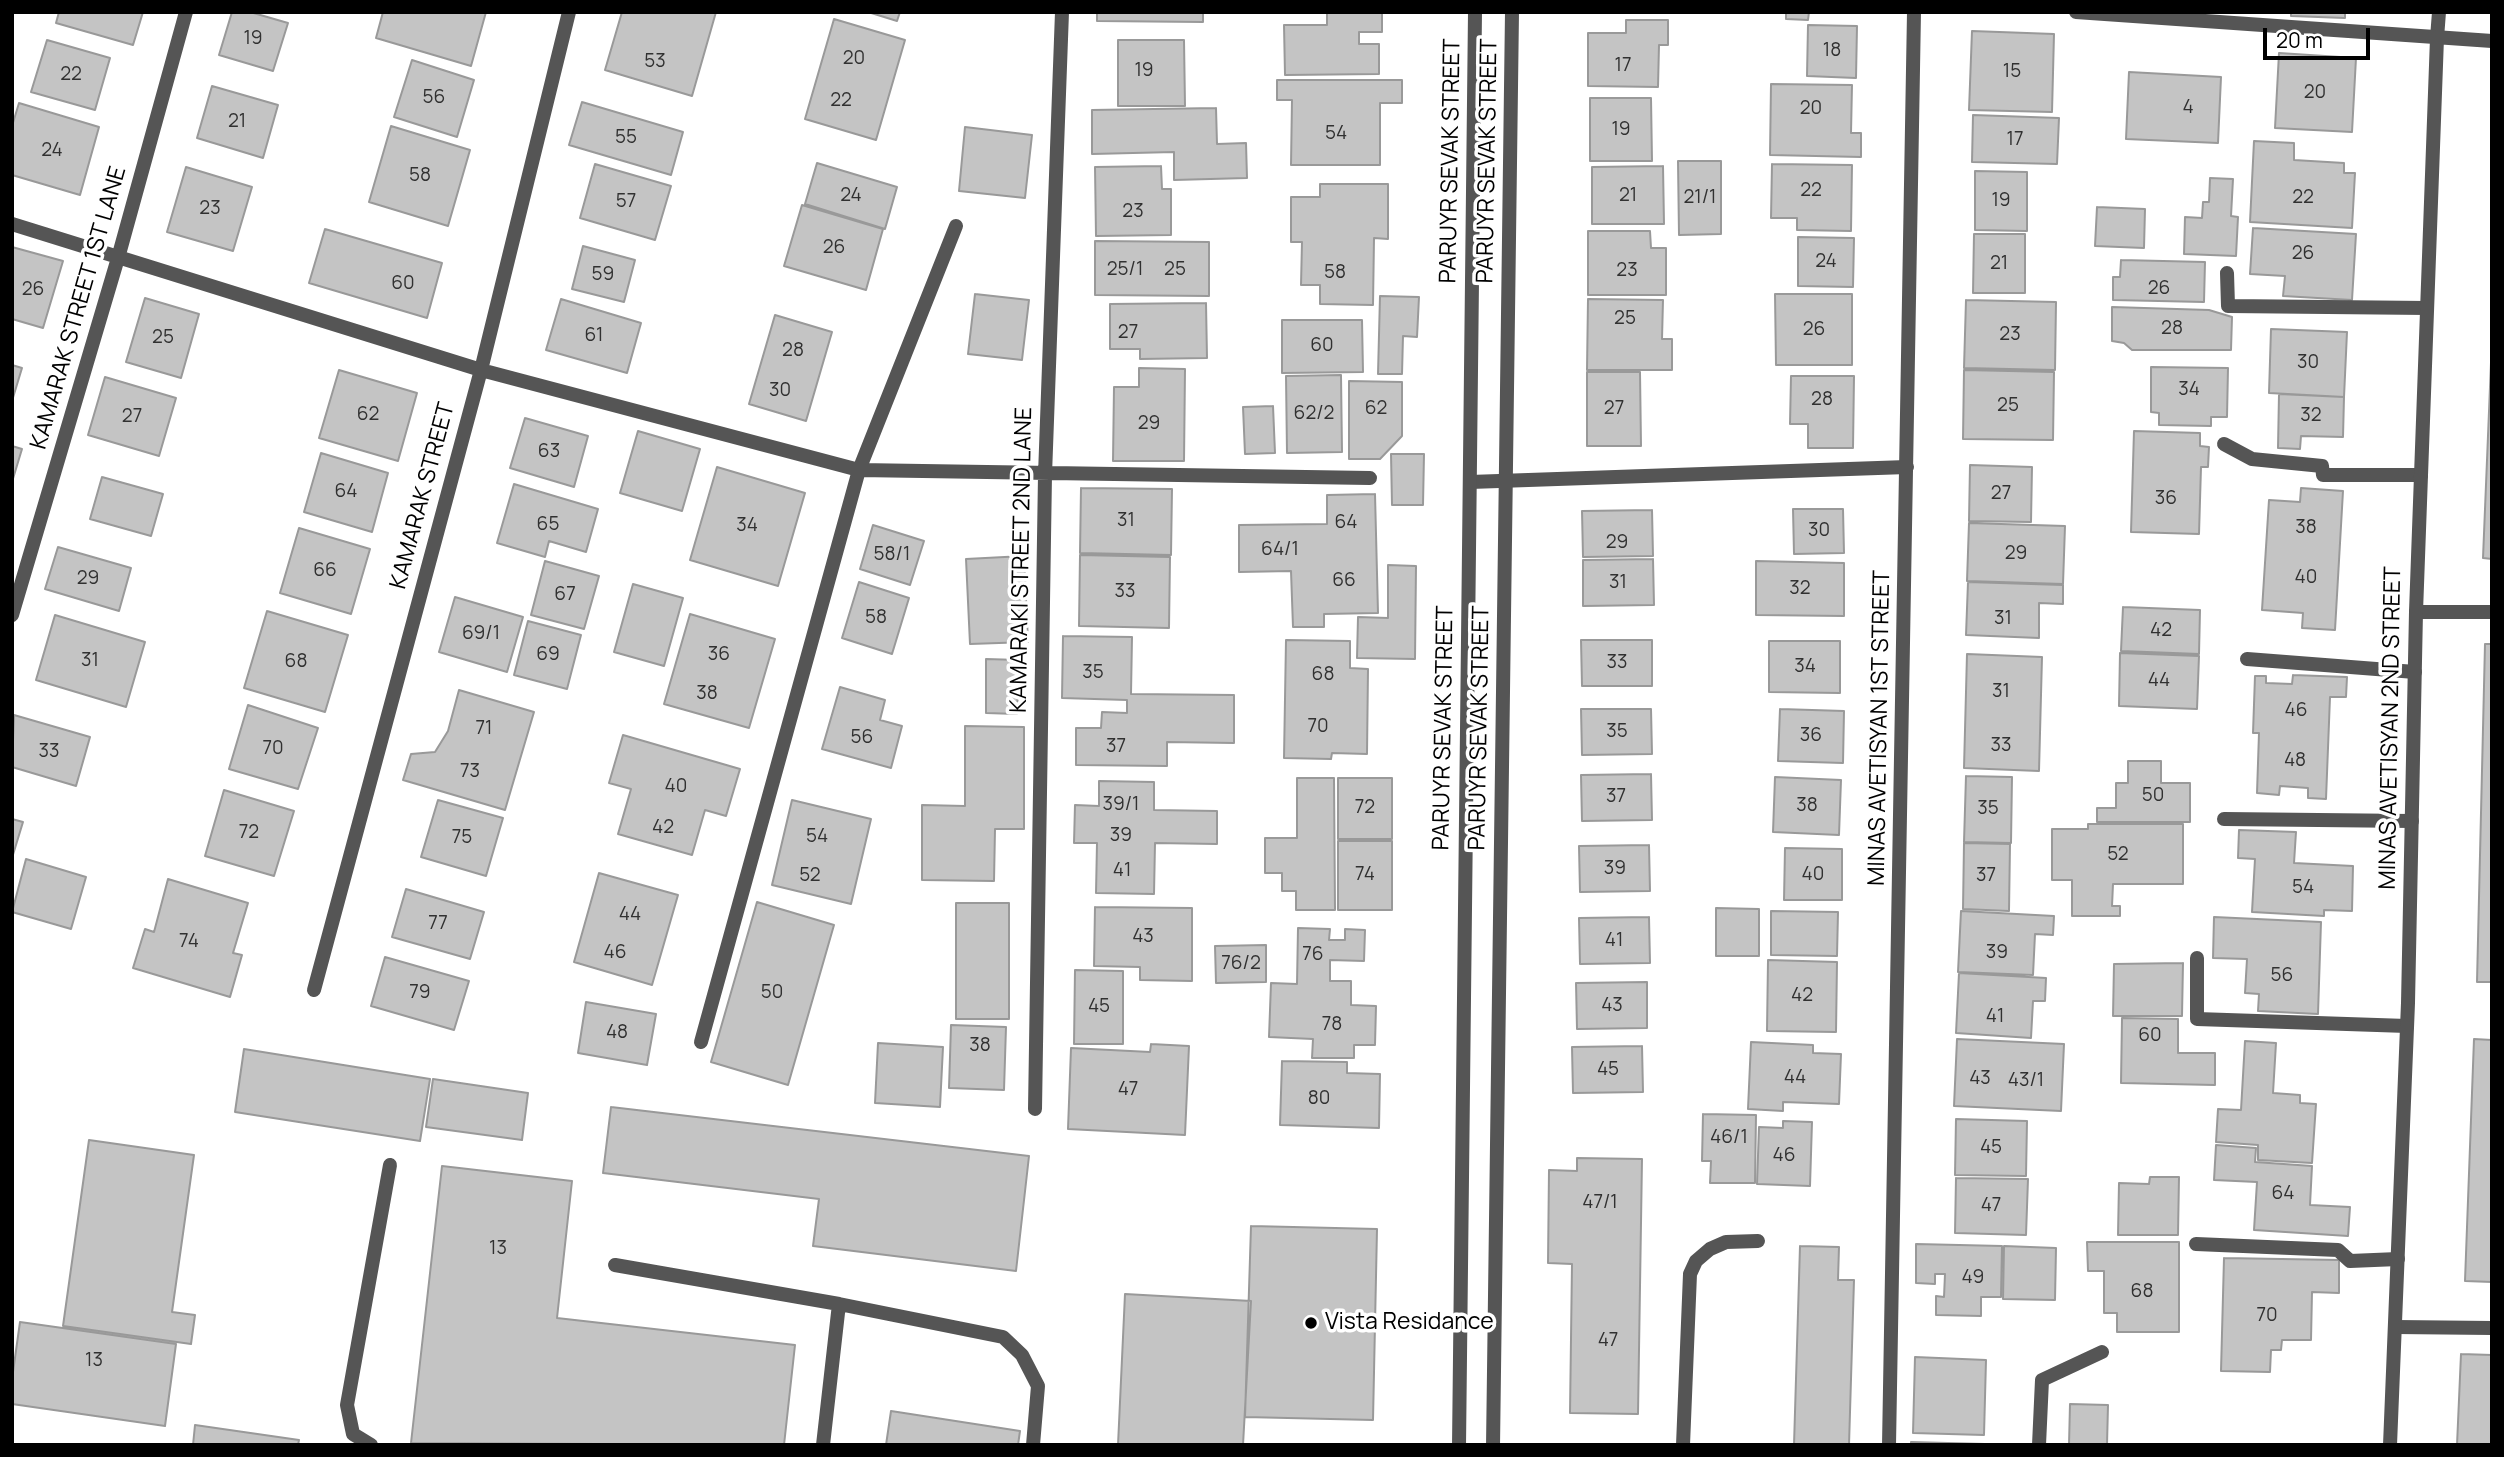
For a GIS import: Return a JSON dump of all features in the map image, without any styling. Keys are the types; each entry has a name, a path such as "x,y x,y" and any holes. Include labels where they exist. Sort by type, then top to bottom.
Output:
{"street":[{"name":"KAMARAK STREET 1ST LANE","path":"12,615 118,258 186,12"},
{"name":"KAMARAK STREET","path":"314,990 481,370 569,12"},
{"name":"KAMARAKI STREET 2ND LANE","path":"1035,1108 1045,475 1062,12"},
{"name":"PARUYR SEVAK STREET","path":"1459,1445 1475,12"},
{"name":"PARUYR SEVAK STREET","path":"1493,1445 1512,12"},
{"name":"MINAS AVETISYAN 1ST STREET","path":"1889,1445 1914,12"},
{"path":"2076,12 2492,41"},
{"name":"MINAS AVETISYAN 2ND STREET","path":"2390,1445 2407,1026 2416,612 2439,12"},
{"path":"12,224 481,370 859,470 1370,478"},
{"path":"701,1042 859,470 956,226"},
{"path":"2227,273 2228,306 2427,308"},
{"path":"2224,444 2252,458 2322,466 2323,475 2421,475"},
{"path":"1470,482 1907,467"},
{"path":"2416,612 2492,612"},
{"path":"2247,659 2415,672"},
{"path":"2224,819 2412,821"},
{"path":"2197,958 2197,1019 2407,1026"},
{"path":"370,1445 354,1434 347,1405 390,1166"},
{"path":"1684,1445 1690,1274 1696,1261 1710,1249 1726,1242 1758,1241"},
{"path":"2196,1244 2338,1250 2350,1261 2398,1259"},
{"path":"615,1265 839,1304 1003,1337 1022,1355 1038,1386 1034,1445"},
{"path":"823,1445 839,1304"},
{"path":"2396,1327 2492,1328"},
{"path":"2039,1445 2042,1380 2102,1352"}],"building":[{"path":"59,12 143,12 133,45 56,23"},
{"path":"232,12 250,12 288,23 273,71 219,55"},
{"path":"383,12 486,12 471,66 376,38"},
{"path":"622,12 716,12 692,96 605,70"},
{"path":"868,12 900,12 897,21"},
{"path":"1097,12 1203,12 1203,22 1097,21"},
{"path":"1327,12 1382,12 1382,32 1359,32 1359,44 1379,44 1379,74 1285,75 1284,25 1327,25"},
{"path":"1786,12 1809,12 1808,20 1786,19"},
{"path":"2291,12 2345,12 2345,18 2291,16"},
{"path":"834,19 905,40 876,140 805,119"},
{"path":"1626,20 1668,20 1668,45 1659,45 1658,87 1588,86 1588,33 1626,33"},
{"path":"1808,25 1857,26 1856,78 1807,76"},
{"path":"1972,31 2054,34 2052,112 1969,110"},
{"path":"47,40 110,58 95,110 31,92"},
{"path":"1118,40 1184,40 1185,106 1118,106"},
{"path":"2279,53 2356,58 2352,132 2275,128"},
{"path":"412,60 474,80 457,137 394,117"},
{"path":"2129,72 2221,77 2218,143 2126,139"},
{"path":"1277,80 1402,80 1402,103 1380,103 1380,165 1291,165 1292,100 1277,100"},
{"path":"1771,84 1852,85 1851,133 1861,133 1861,157 1770,155"},
{"path":"212,86 278,105 263,158 197,138"},
{"path":"1590,98 1651,98 1652,161 1590,161"},
{"path":"582,102 683,132 671,175 569,145"},
{"path":"19,103 99,127 80,195 12,175 12,126"},
{"path":"1216,108 1217,144 1246,143 1247,178 1174,180 1174,152 1092,154 1092,110"},
{"path":"1973,115 2059,118 2057,164 1972,162"},
{"path":"391,126 470,150 448,226 369,202"},
{"path":"965,127 1032,135 1025,198 959,191"},
{"path":"2254,141 2294,143 2294,160 2344,163 2344,173 2355,173 2352,228 2250,222"},
{"path":"1678,161 1721,161 1721,234 1679,235"},
{"path":"817,163 897,187 885,229 805,204"},
{"path":"595,164 671,186 655,240 580,218"},
{"path":"1772,164 1852,165 1851,231 1797,230 1797,218 1771,218"},
{"path":"1161,166 1162,189 1171,189 1171,235 1096,236 1095,167"},
{"path":"1663,166 1664,224 1592,224 1592,167"},
{"path":"186,167 252,187 233,251 167,232"},
{"path":"1975,171 2027,172 2027,231 1975,230"},
{"path":"2210,178 2233,179 2231,216 2238,217 2236,256 2184,254 2185,217 2202,218 2203,202 2209,202"},
{"path":"1320,184 1388,184 1388,239 1374,238 1373,305 1320,304 1320,285 1301,285 1302,242 1291,242 1291,197 1320,197"},
{"path":"802,205 883,229 866,290 784,266"},
{"path":"2097,207 2145,209 2144,248 2095,246"},
{"path":"2253,228 2356,234 2352,300 2283,296 2285,276 2250,274"},
{"path":"325,229 442,263 427,318 309,283"},
{"path":"1588,231 1650,231 1651,248 1666,248 1666,295 1588,295"},
{"path":"1974,234 2025,234 2025,293 1973,293"},
{"path":"1798,237 1854,238 1853,287 1798,286"},
{"path":"1095,241 1209,242 1209,296 1095,295"},
{"path":"583,246 635,260 624,302 572,289"},
{"path":"12,247 63,261 43,328 12,319"},
{"path":"2121,260 2205,262 2204,302 2113,300 2113,277 2120,277"},
{"path":"975,294 1029,300 1022,360 968,354"},
{"path":"1775,294 1852,294 1852,365 1776,365"},
{"path":"1380,296 1419,297 1417,337 1403,336 1402,374 1378,374"},
{"path":"145,298 199,314 181,378 126,362"},
{"path":"561,299 641,323 627,373 546,350"},
{"path":"1588,299 1663,300 1662,339 1672,339 1672,370 1587,370"},
{"path":"1966,300 2056,302 2055,370 1964,368"},
{"path":"1206,303 1207,358 1140,359 1140,349 1110,349 1110,304"},
{"path":"2112,307 2209,310 2232,317 2231,350 2132,350 2124,343 2112,341"},
{"path":"775,315 832,332 806,421 749,404"},
{"path":"1282,320 1362,320 1363,372 1282,373"},
{"path":"2271,329 2347,332 2344,397 2269,393"},
{"path":"2492,338 2492,559 2483,558"},
{"path":"12,365 22,368 12,401"},
{"path":"2151,367 2228,368 2227,417 2211,417 2211,426 2159,425 2159,413 2151,412"},
{"path":"1139,368 1185,369 1184,461 1113,461 1114,387 1139,387"},
{"path":"339,370 417,393 398,461 319,438"},
{"path":"1964,370 2054,372 2053,440 1963,439"},
{"path":"1587,372 1640,372 1641,446 1587,446"},
{"path":"1341,375 1342,452 1287,453 1286,376"},
{"path":"1791,376 1854,376 1853,448 1808,448 1808,424 1790,424"},
{"path":"105,377 176,398 159,456 88,435"},
{"path":"1349,381 1402,382 1402,436 1380,459 1349,459"},
{"path":"2279,394 2344,397 2343,437 2301,436 2300,449 2278,448"},
{"path":"1273,406 1275,453 1245,454 1243,407"},
{"path":"525,418 588,436 574,487 510,468"},
{"path":"638,431 700,449 682,511 620,493"},
{"path":"2134,431 2200,433 2200,446 2209,447 2208,467 2201,467 2199,534 2131,532"},
{"path":"12,446 22,449 12,482"},
{"path":"321,453 388,473 372,532 304,512"},
{"path":"1391,454 1424,454 1423,505 1392,505"},
{"path":"1970,465 2032,467 2031,522 1969,521"},
{"path":"717,467 805,493 778,586 690,560"},
{"path":"102,477 163,494 151,536 90,519"},
{"path":"514,484 598,509 586,552 549,541 545,557 497,543"},
{"path":"1081,488 1172,489 1171,555 1080,553"},
{"path":"2301,488 2343,491 2335,630 2302,628 2303,613 2262,610 2269,500 2300,502"},
{"path":"1375,494 1378,613 1324,614 1324,627 1293,627 1291,571 1239,572 1239,525 1327,524 1327,495"},
{"path":"1793,509 1843,509 1844,553 1794,554"},
{"path":"1652,510 1653,556 1583,557 1582,511"},
{"path":"1969,523 2065,526 2063,584 1967,581"},
{"path":"873,525 924,541 910,585 860,569"},
{"path":"299,528 370,549 351,614 280,593"},
{"path":"58,547 131,568 119,611 45,589"},
{"path":"1080,555 1170,557 1169,628 1079,626"},
{"path":"1024,556 1028,642 970,644 966,559"},
{"path":"1653,559 1654,605 1583,606 1583,560"},
{"path":"545,561 599,576 584,629 531,615"},
{"path":"1756,561 1844,563 1844,616 1756,615"},
{"path":"1388,565 1416,566 1415,659 1357,658 1358,617 1388,618"},
{"path":"859,582 909,598 892,654 842,638"},
{"path":"1968,582 2063,585 2063,604 2039,603 2039,638 1966,635"},
{"path":"633,584 683,598 664,666 614,652"},
{"path":"455,597 523,617 507,672 439,652"},
{"path":"2123,607 2200,610 2199,654 2121,651"},
{"path":"267,611 348,635 325,712 244,688"},
{"path":"690,614 775,639 749,728 664,704"},
{"path":"55,615 145,642 126,707 36,680"},
{"path":"528,621 581,635 567,689 514,675"},
{"path":"1063,636 1132,637 1131,694 1234,695 1234,743 1167,742 1167,766 1076,765 1076,728 1101,728 1102,712 1127,713 1127,700 1062,698"},
{"path":"1286,640 1350,641 1350,668 1368,669 1367,754 1332,753 1331,759 1284,758"},
{"path":"1581,640 1652,640 1652,686 1582,686"},
{"path":"1769,641 1840,641 1840,693 1769,692"},
{"path":"2485,644 2492,644 2492,982 2477,982"},
{"path":"2120,653 2199,656 2197,709 2119,706"},
{"path":"1967,654 2042,657 2039,771 1964,768"},
{"path":"986,659 1019,660 1017,714 986,713"},
{"path":"2293,675 2347,677 2346,697 2330,697 2326,799 2308,798 2308,788 2280,786 2279,795 2257,793 2259,733 2253,733 2255,676 2266,676 2266,683 2292,684"},
{"path":"840,687 885,700 880,720 902,726 891,768 822,749"},
{"path":"459,690 534,712 505,810 403,780 411,754 435,752 448,731"},
{"path":"248,705 318,728 298,789 229,769"},
{"path":"1581,709 1651,709 1652,754 1582,755"},
{"path":"1780,709 1844,711 1843,763 1778,761"},
{"path":"14,715 90,737 76,786 12,767"},
{"path":"965,726 1024,727 1024,829 995,829 994,881 922,880 922,805 965,806"},
{"path":"623,735 740,769 726,816 705,810 692,855 618,834 631,789 609,783"},
{"path":"2128,761 2161,761 2161,783 2190,783 2190,822 2097,822 2097,808 2116,808 2116,783 2128,783"},
{"path":"1651,774 1652,820 1582,821 1581,775"},
{"path":"1966,776 2012,777 2011,843 1964,842"},
{"path":"1775,777 1841,780 1839,835 1773,832"},
{"path":"1297,778 1334,778 1335,910 1296,910 1296,891 1282,891 1282,873 1265,873 1265,838 1297,838"},
{"path":"1338,778 1392,778 1392,839 1338,839"},
{"path":"1099,781 1154,782 1154,810 1217,811 1217,844 1155,843 1154,894 1096,893 1097,843 1074,843 1075,805 1099,806"},
{"path":"224,790 294,811 274,876 205,856"},
{"path":"438,800 503,818 486,876 421,857"},
{"path":"792,800 871,819 851,904 772,885"},
{"path":"12,819 23,822 12,858"},
{"path":"2088,824 2183,824 2183,884 2113,884 2112,906 2120,906 2120,916 2072,916 2072,880 2052,880 2052,829 2088,829"},
{"path":"2239,830 2296,832 2294,863 2353,866 2352,911 2324,910 2324,916 2252,912 2255,859 2238,858"},
{"path":"1338,841 1392,841 1392,910 1338,910"},
{"path":"1964,843 2010,844 2009,911 1963,909"},
{"path":"1649,845 1650,891 1580,892 1579,846"},
{"path":"1785,848 1842,849 1842,900 1784,900"},
{"path":"26,859 86,877 71,929 12,912"},
{"path":"599,873 678,895 652,985 574,962"},
{"path":"168,879 248,903 233,953 242,955 230,997 133,968 145,929 154,932"},
{"path":"406,889 484,912 470,959 392,937"},
{"path":"757,902 834,925 788,1085 711,1062"},
{"path":"956,903 1009,903 1009,1019 956,1019"},
{"path":"1095,907 1192,908 1192,981 1140,980 1140,967 1094,966"},
{"path":"1716,908 1759,909 1759,956 1716,956"},
{"path":"1771,911 1838,912 1837,956 1771,955"},
{"path":"1961,911 2054,916 2053,935 2035,934 2033,975 1958,972"},
{"path":"1649,917 1650,963 1580,964 1579,918"},
{"path":"2214,917 2321,922 2318,1014 2258,1011 2259,994 2245,993 2247,959 2213,958"},
{"path":"1298,928 1330,929 1329,940 1345,940 1345,929 1365,930 1364,961 1330,960 1330,981 1351,981 1351,1005 1376,1006 1375,1045 1354,1045 1354,1058 1312,1058 1313,1039 1269,1037 1271,983 1297,984"},
{"path":"1266,945 1266,982 1216,983 1215,946"},
{"path":"385,957 469,981 454,1030 371,1006"},
{"path":"1768,960 1837,962 1836,1032 1767,1031"},
{"path":"2183,963 2182,1016 2113,1016 2114,964"},
{"path":"1075,970 1123,971 1123,1044 1074,1044"},
{"path":"1959,973 2046,978 2045,1001 2033,1001 2031,1038 1956,1033"},
{"path":"1647,982 1647,1028 1577,1029 1576,983"},
{"path":"586,1002 656,1014 647,1065 578,1053"},
{"path":"2122,1018 2178,1019 2178,1053 2215,1053 2215,1085 2121,1083"},
{"path":"951,1025 1006,1027 1004,1090 949,1088"},
{"path":"1957,1039 2064,1044 2061,1111 1954,1106"},
{"path":"2474,1039 2492,1040 2492,1282 2465,1281"},
{"path":"2245,1041 2276,1043 2273,1093 2300,1095 2300,1103 2316,1104 2312,1163 2258,1160 2258,1145 2216,1142 2218,1109 2241,1110"},
{"path":"1751,1042 1813,1045 1813,1053 1841,1054 1839,1104 1783,1102 1783,1111 1748,1109"},
{"path":"878,1043 943,1047 940,1107 875,1103"},
{"path":"1151,1044 1189,1046 1185,1135 1068,1129 1071,1048 1150,1052"},
{"path":"1642,1046 1643,1092 1573,1093 1572,1047"},
{"path":"244,1049 430,1079 420,1141 235,1112"},
{"path":"1282,1061 1347,1062 1347,1073 1380,1074 1379,1128 1280,1125"},
{"path":"433,1079 528,1093 522,1140 426,1127"},
{"path":"611,1107 1029,1156 1016,1271 813,1246 819,1199 603,1173"},
{"path":"1703,1114 1756,1115 1755,1183 1710,1183 1711,1161 1702,1161"},
{"path":"1956,1119 2027,1121 2026,1176 1955,1175"},
{"path":"1783,1121 1812,1122 1810,1186 1757,1184 1759,1127 1783,1128"},
{"path":"89,1140 194,1155 172,1312 195,1315 191,1344 63,1326"},
{"path":"2216,1145 2256,1148 2255,1162 2312,1166 2310,1205 2350,1207 2348,1236 2254,1230 2257,1182 2214,1180"},
{"path":"1577,1158 1642,1159 1638,1414 1570,1413 1572,1264 1548,1263 1549,1170 1577,1171"},
{"path":"442,1166 572,1181 557,1318 795,1345 784,1445 411,1443"},
{"path":"2150,1177 2179,1177 2178,1235 2118,1235 2119,1183 2149,1184"},
{"path":"1956,1178 2028,1179 2026,1235 1955,1233"},
{"name":"Vista Residance","path":"1251,1226 1377,1229 1373,1420 1245,1417"},
{"path":"2087,1242 2179,1242 2179,1332 2117,1332 2117,1313 2104,1313 2104,1271 2088,1271"},
{"path":"1916,1244 2002,1246 2001,1297 1981,1297 1981,1316 1936,1315 1936,1296 1944,1297 1945,1274 1935,1274 1935,1284 1916,1283"},
{"path":"1800,1246 1839,1247 1838,1280 1854,1280 1849,1445 1794,1445"},
{"path":"2004,1246 2056,1248 2055,1300 2003,1299"},
{"path":"2224,1258 2339,1260 2339,1293 2312,1292 2311,1340 2282,1340 2281,1350 2271,1350 2270,1372 2221,1371"},
{"path":"1125,1294 1251,1301 1243,1445 1118,1445"},
{"path":"20,1322 176,1344 165,1426 12,1404 12,1379"},
{"path":"2461,1354 2492,1355 2492,1445 2457,1445"},
{"path":"1915,1357 1986,1360 1984,1435 1913,1433"},
{"path":"2070,1404 2108,1405 2107,1445 2069,1445"},
{"path":"891,1411 1020,1431 1018,1445 886,1445"},
{"path":"195,1425 299,1440 298,1445 193,1445"},
{"path":"1911,1442 1985,1444 1985,1445 1911,1445"}],"place":[{"name":"Vista Residance","path":"1311,1323"}]}
